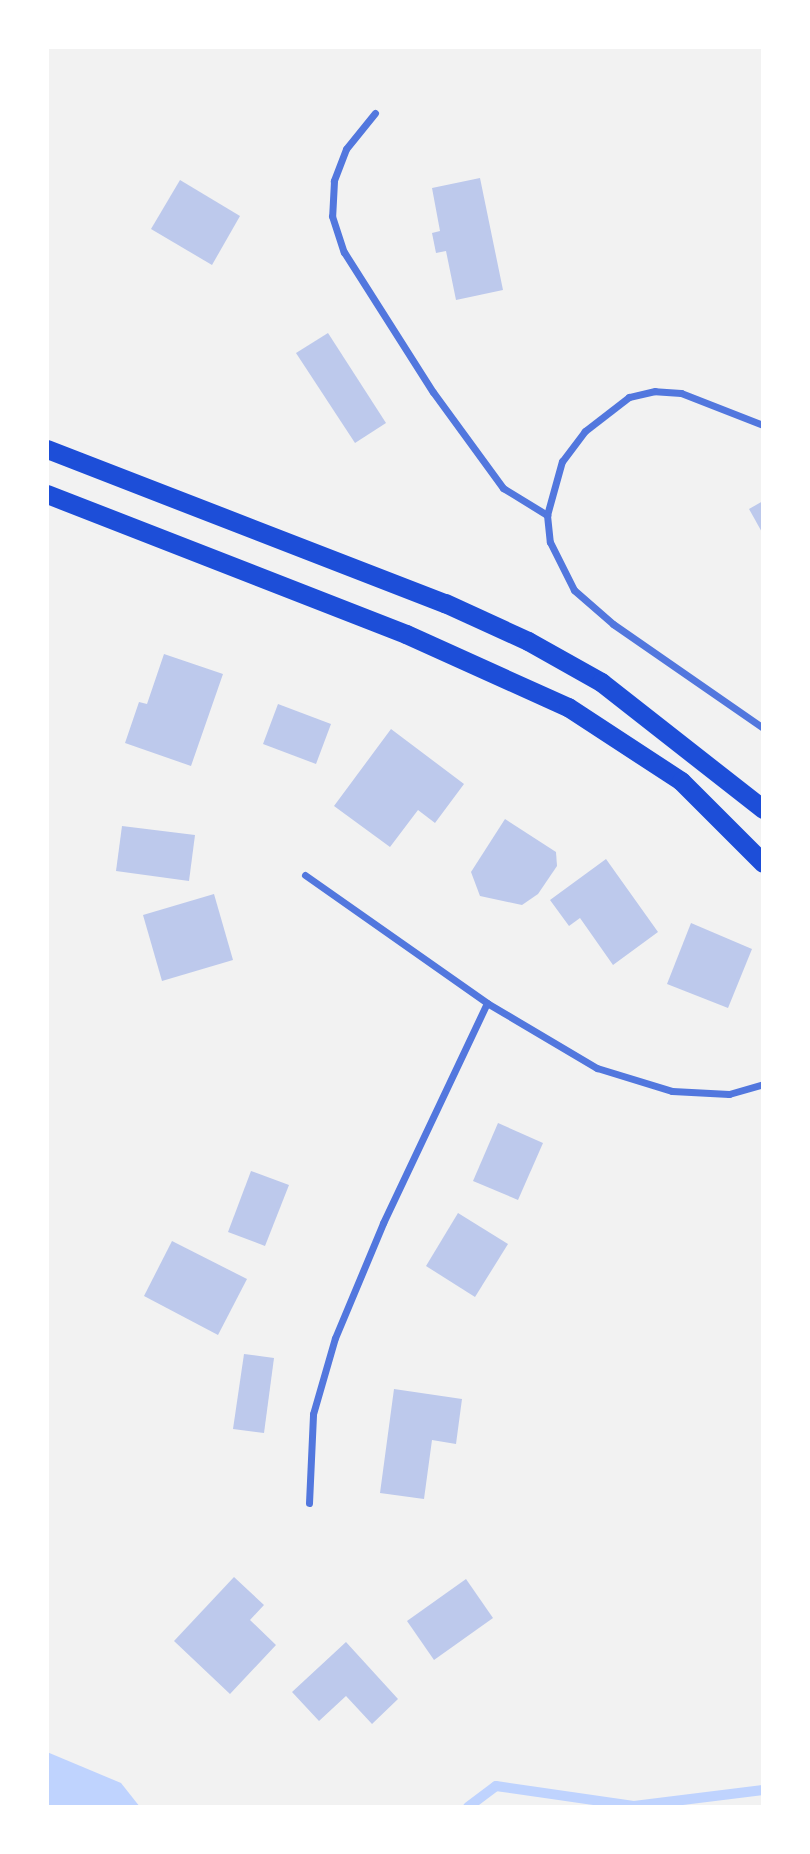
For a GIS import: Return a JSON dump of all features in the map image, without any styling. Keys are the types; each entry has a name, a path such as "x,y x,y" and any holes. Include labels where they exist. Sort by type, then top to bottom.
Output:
{"highway":[{"path":"47,449 433,598 528,642 601,682 763,809"},
{"path":"47,494 407,634 568,707 681,781 763,863"}],"street":[{"path":"375,113 346,149 334,181 332,216 344,252 433,393 503,488 547,516"},
{"path":"763,425 681,393 655,391 629,397 585,431 562,461 547,516 550,542 574,590 614,624 763,728"},
{"path":"305,875 487,1003 597,1068 673,1091 729,1094 763,1084"},
{"path":"309,1503 313,1414 335,1338 383,1223 487,1003"}],"water":[{"path":"47,1752 121,1783 140,1807 47,1807"}],"building":[{"path":"480,178 503,290 456,300 446,251 436,253 432,233 440,231 432,188"},
{"path":"180,180 240,216 212,265 151,229"},
{"path":"328,333 386,423 355,443 296,353"},
{"path":"763,501 763,534 749,509"},
{"path":"164,654 223,674 191,766 125,743 139,702 147,704"},
{"path":"278,704 331,724 316,764 263,744"},
{"path":"391,729 464,784 435,823 418,810 390,847 334,806"},
{"path":"505,819 556,852 557,866 538,894 522,905 480,896 471,872"},
{"path":"122,826 195,835 189,881 116,871"},
{"path":"606,859 658,932 613,965 580,918 569,926 550,900"},
{"path":"214,894 233,960 162,981 143,915"},
{"path":"691,923 752,949 728,1008 667,984"},
{"path":"498,1123 543,1143 518,1200 473,1181"},
{"path":"251,1171 289,1185 265,1246 228,1232"},
{"path":"458,1213 508,1244 475,1297 426,1266"},
{"path":"172,1241 247,1279 218,1335 144,1296"},
{"path":"244,1354 274,1358 264,1433 233,1429"},
{"path":"394,1389 462,1399 456,1444 432,1440 424,1499 380,1493"},
{"path":"234,1577 264,1605 250,1620 276,1645 230,1694 174,1641"},
{"path":"466,1579 493,1618 434,1660 407,1621"},
{"path":"346,1642 398,1699 372,1724 346,1696 319,1721 292,1692"}],"waterway":[{"path":"468,1807 496,1786 634,1806 763,1790"}]}
